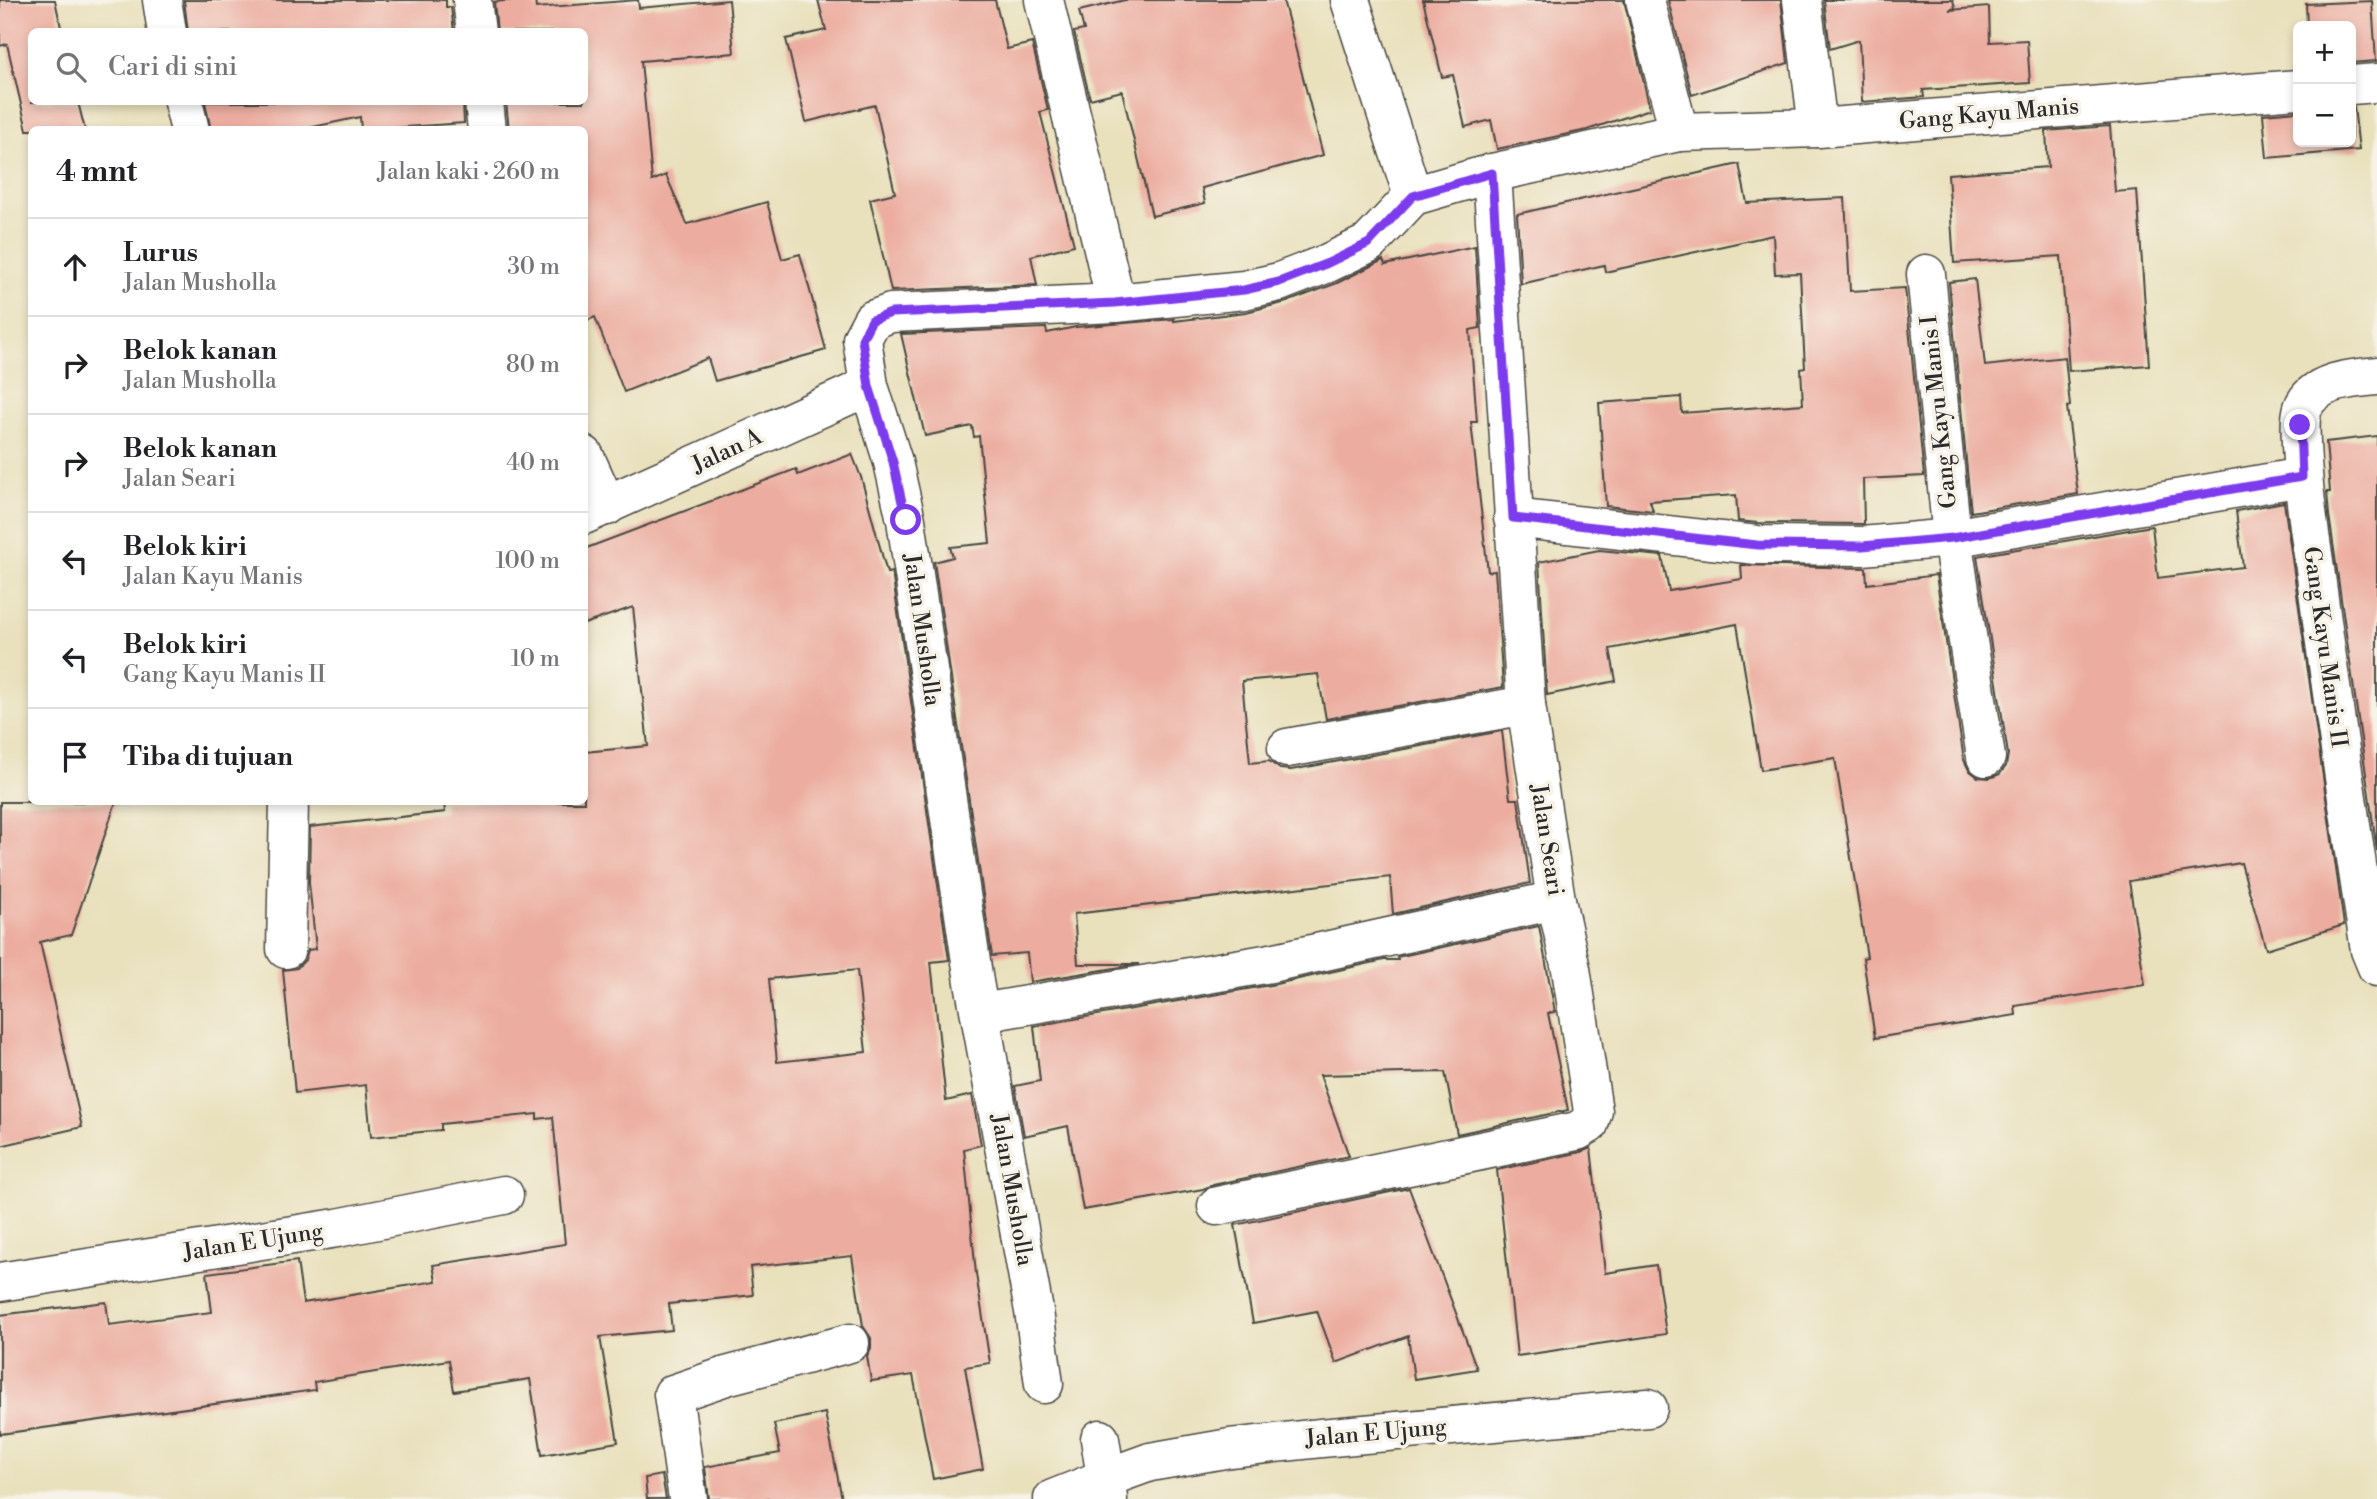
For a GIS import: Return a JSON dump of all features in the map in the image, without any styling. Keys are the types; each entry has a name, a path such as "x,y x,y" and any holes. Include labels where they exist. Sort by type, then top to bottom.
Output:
{"street":[{"path":"162,0 166,28"},
{"path":"472,0 476,28"},
{"path":"1044,0 1115,303"},
{"path":"1350,0 1413,196 1492,173"},
{"path":"1645,0 1679,132"},
{"path":"1802,0 1818,128"},
{"path":"2356,85 2377,83"},
{"name":"Gang Kayu Manis","path":"1492,173 1679,132 1818,128 2293,89"},
{"path":"184,105 189,126"},
{"path":"484,105 487,126"},
{"name":"Jalan Seari","path":"1217,1206 1577,1131 1589,1124 1593,1111 1571,969 1556,900 1526,705 1492,173"},
{"name":"Jalan Musholla","path":"1044,1384 1034,1311 970,955 906,520 893,462 869,386 862,339 872,320 891,313 1115,303 1244,290 1279,282 1369,243 1413,196"},
{"name":"Gang Kayu Manis I","path":"1926,274 1952,538 1986,757"},
{"name":"Gang Kayu Manis II","path":"2377,376 2347,378 2327,386 2313,395 2304,407 2300,425 2302,477 2340,762 2370,950 2377,967"},
{"name":"Jalan A","path":"596,510 869,386"},
{"path":"588,473 596,510"},
{"path":"1513,518 1757,545 1862,546 1952,538 2302,477"},
{"path":"1287,748 1526,705"},
{"path":"286,949 289,805"},
{"path":"981,1013 1271,963 1556,900"},
{"name":"Jalan E Ujung","path":"0,1282 337,1228 504,1195"},
{"path":"688,1499 673,1394 726,1376 850,1343"},
{"name":"Jalan E Ujung","path":"1053,1499 1107,1488 1150,1462 1230,1448 1648,1408"},
{"path":"1100,1439 1107,1488"}],"building":[{"path":"0,0 55,0 61,28 28,28 28,105 79,105 84,126 28,126 27,130 7,44 0,46"},
{"path":"184,0 446,0 446,7 451,7 454,28 188,28"},
{"path":"535,0 536,8 638,0 639,8 729,0 734,53 641,61 652,181 666,175 687,224 767,202 782,259 800,254 826,350 715,381 708,358 624,392 595,317 588,320 588,126 509,126 506,105 588,105 588,28 497,28 494,2"},
{"path":"818,0 995,0 1007,49 1032,43 1048,110 1040,112 1074,245 1031,256 1037,285 891,291 870,199 895,193 875,105 806,122 786,39 826,30"},
{"path":"1125,0 1283,0 1323,155 1202,188 1205,203 1152,216 1122,91 1090,99 1074,32 1084,30 1079,11"},
{"path":"1423,0 1624,0 1650,109 1587,130 1497,149 1491,120 1465,127 1453,75 1442,77"},
{"path":"1668,0 1781,0 1788,63 1692,95"},
{"path":"1824,0 1953,0 1955,8 1949,10 1989,7 1990,42 2027,40 2030,83 1923,90 1924,97 1862,102 1859,40 1830,49"},
{"path":"2372,1 2376,61 2356,63 2356,21 2307,21 2306,4"},
{"path":"206,105 463,105 464,123 361,126 360,117 318,126 210,126"},
{"path":"2293,111 2293,147 2356,147 2356,124 2359,150 2267,158 2263,114"},
{"path":"2110,126 2115,192 2137,190 2149,365 2069,371 2061,256 1954,263 1948,174 2048,167 2046,131"},
{"path":"1739,164 1747,203 1845,198 1850,291 1905,288 1924,476 1863,479 1864,524 1738,521 1736,495 1650,501 1653,511 1606,506 1599,403 1681,397 1682,413 1803,404 1801,369 1805,368 1800,273 1775,274 1773,235 1605,272 1604,265 1521,284 1517,214"},
{"path":"1475,246 1480,328 1470,330 1477,422 1471,422 1488,572 1495,571 1503,687 1326,719 1318,674 1242,681 1250,763 1269,761 1280,769 1291,770 1502,731 1510,799 1518,799 1530,883 1393,914 1390,877 1074,914 1078,964 1139,964 1030,982 1027,953 992,956 934,562 953,557 950,547 990,543 979,436 974,437 972,426 925,436 901,334 1046,328 1047,333 1076,327 1174,321 1246,312 1287,302 1337,283 1383,260 1385,265"},
{"path":"1975,279 1985,366 2065,357 2070,406 2067,407 2078,494 1971,512 1949,282"},
{"path":"2377,436 2377,851 2329,515 2326,442"},
{"path":"852,454 861,477 887,573 892,572 949,960 931,962 946,1101 972,1095 981,1145 964,1149 976,1274 990,1363 965,1367 983,1469 933,1479 913,1375 871,1381 867,1356 871,1348 871,1338 863,1326 852,1256 750,1267 753,1295 669,1304 672,1330 600,1337 618,1442 542,1455 530,1379 454,1391 449,1360 314,1382 315,1390 0,1434 0,1315 106,1302 109,1325 212,1312 207,1273 297,1261 303,1303 436,1281 433,1265 565,1244 553,1117 537,1119 537,1114 441,1124 441,1130 371,1137 366,1085 295,1093 283,970 297,968 305,960 308,950 316,949 309,883 310,827 445,812 444,805 588,805 588,752 648,746 633,607 588,623 588,547 796,469 798,475","holes":["857,970 866,1052 777,1062 769,979"]},
{"path":"2284,502 2344,925 2266,949 2241,863 2129,881 2145,985 2015,1006 2016,1015 1875,1038 1863,958 1867,957 1835,758 1761,770 1737,624 1610,649 1616,681 1547,695 1539,562 1599,550 1662,556 1669,591 1742,579 1741,565 1866,568 1867,584 1936,575 1964,760 1969,770 1978,777 1990,778 2000,774 2006,766 2008,754 1977,556 2152,526 2158,578 2243,567 2236,511"},
{"path":"0,802 28,802 28,805 115,805 71,935 40,942 82,1127 0,1146"},
{"path":"1539,926 1555,1012 1548,1013 1568,1110 1457,1134 1445,1072 1320,1075 1349,1156 1203,1189 1083,1210 1068,1126 1024,1136 1015,1086 1040,1081 1034,1026 1276,984 1384,960 1398,960 1397,957"},
{"path":"1591,1148 1605,1273 1656,1265 1666,1334 1517,1356 1497,1170"},
{"path":"1409,1188 1477,1369 1414,1379 1408,1336 1336,1363 1317,1311 1253,1323 1235,1225"},
{"path":"825,1413 842,1499 709,1499 705,1467 780,1453 774,1424"},
{"path":"662,1475 666,1499 647,1499 645,1478"}],"route":[{"path":"906,520 893,462 869,386 862,339 872,320 891,313 1115,303 1244,290 1279,282 1369,243 1413,196 1492,173 1513,518 1757,545 1862,546 1952,538 2302,477 2300,425"}]}
